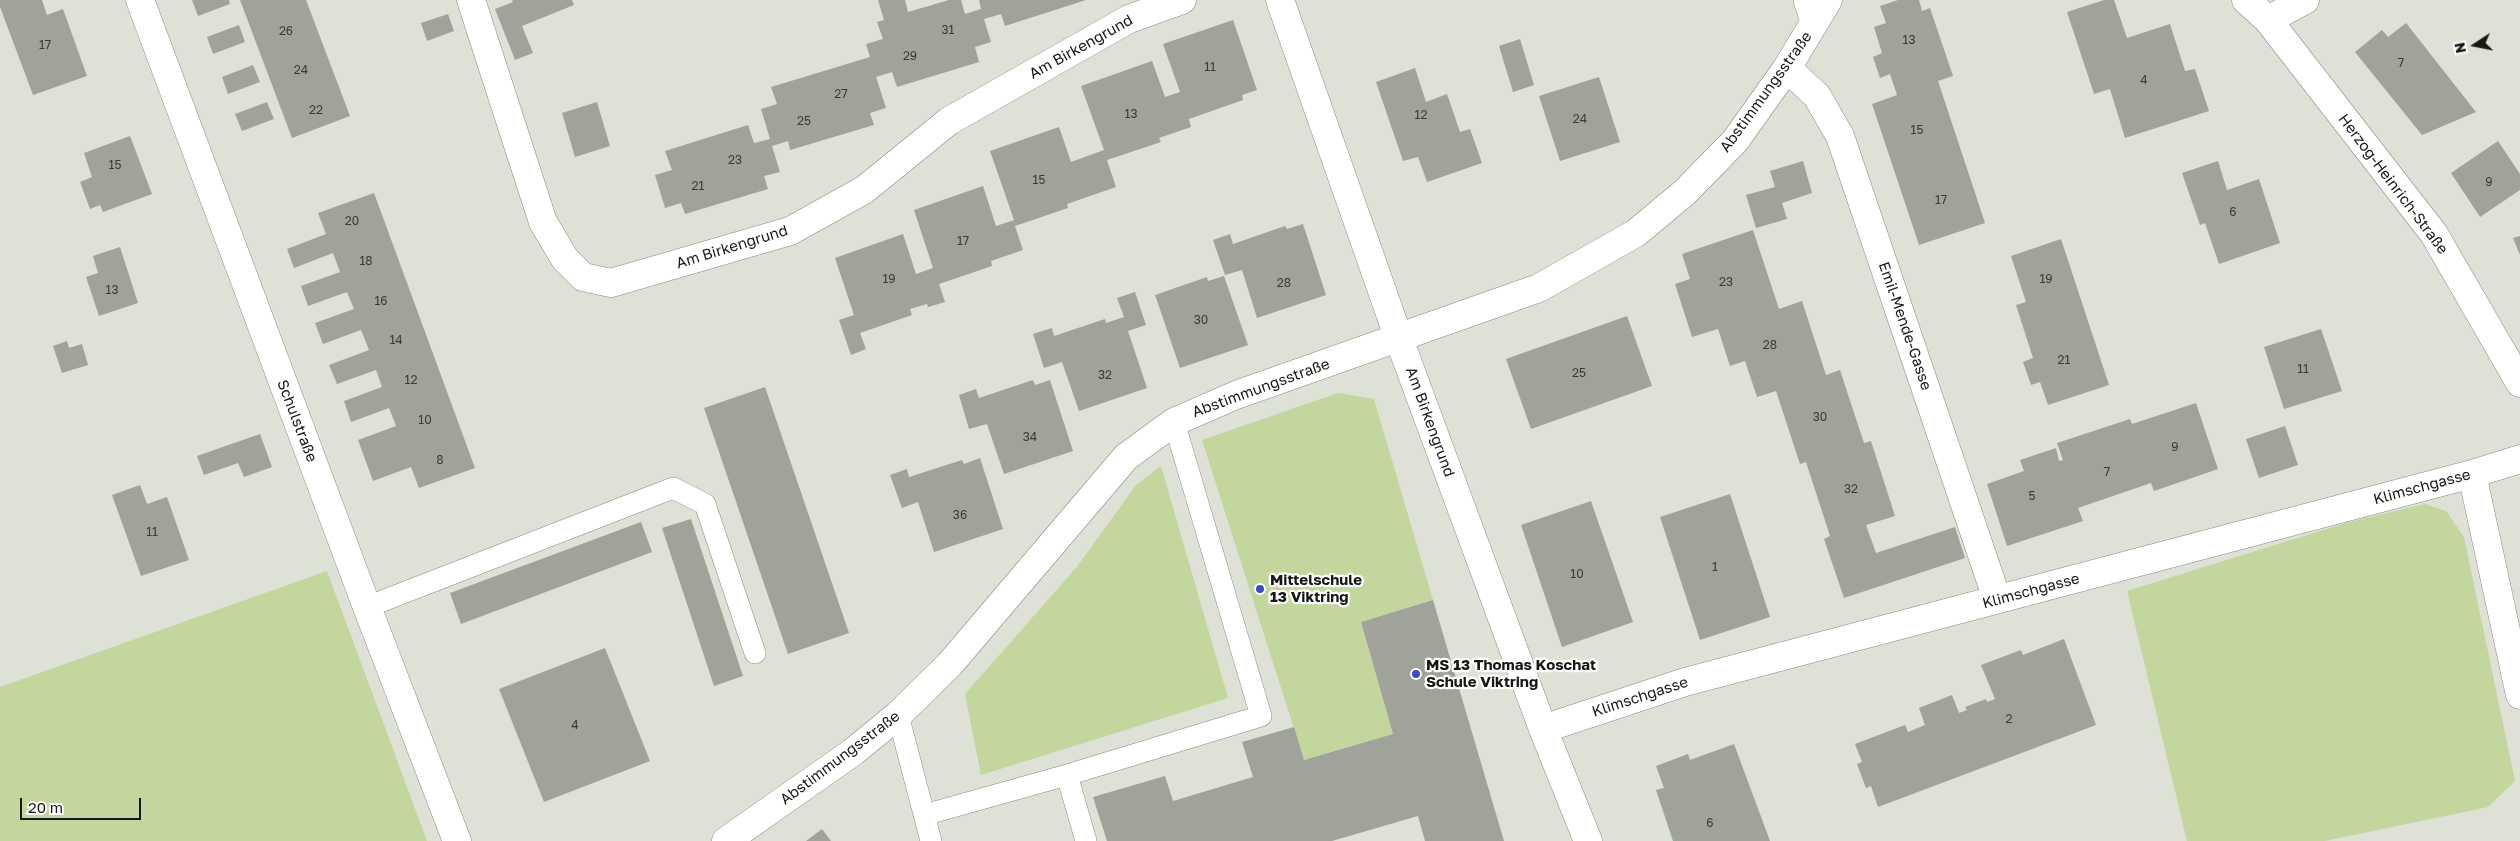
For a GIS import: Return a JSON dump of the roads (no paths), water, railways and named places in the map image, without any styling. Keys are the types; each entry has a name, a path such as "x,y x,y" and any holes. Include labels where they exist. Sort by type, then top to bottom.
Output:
{"street":[{"name":"Schulstraße","path":"140,0 367,606 458,841"},
{"name":"Am Birkengrund","path":"471,0 544,222 565,259 583,277 612,283 790,231 864,190 948,122 1128,19 1182,0"},
{"name":"Am Birkengrund","path":"1280,0 1399,339 1543,729 1588,841"},
{"name":"Abstimmungsstraße","path":"726,841 853,752 898,715 950,664 1126,457 1174,422 1236,395 1539,288 1636,233 1684,193 1735,141 1787,68 1813,28 1828,0"},
{"name":"Herzog-Heinrich-Straße","path":"2246,0 2268,20 2434,234 2520,383"},
{"path":"2268,20 2305,0"},
{"name":"Emil-Mende-Gasse","path":"1787,68 1817,96 1840,136 1997,599"},
{"name":"Klimschgasse","path":"1543,729 1685,682 2472,474 2520,459"},
{"path":"2472,474 2520,695"}],"lane":[{"path":"1804,0 1813,28"},
{"path":"924,815 1067,775 1261,716 1174,422"},
{"path":"367,606 672,488 705,504 755,653"},
{"path":"898,715 931,841"},
{"path":"1067,775 1086,841"}],"place":[{"name":"Mittelschule 13 Viktring","path":"1260,589"},
{"name":"MS 13 Thomas Koschat Schule Viktring","path":"1416,674"}]}
